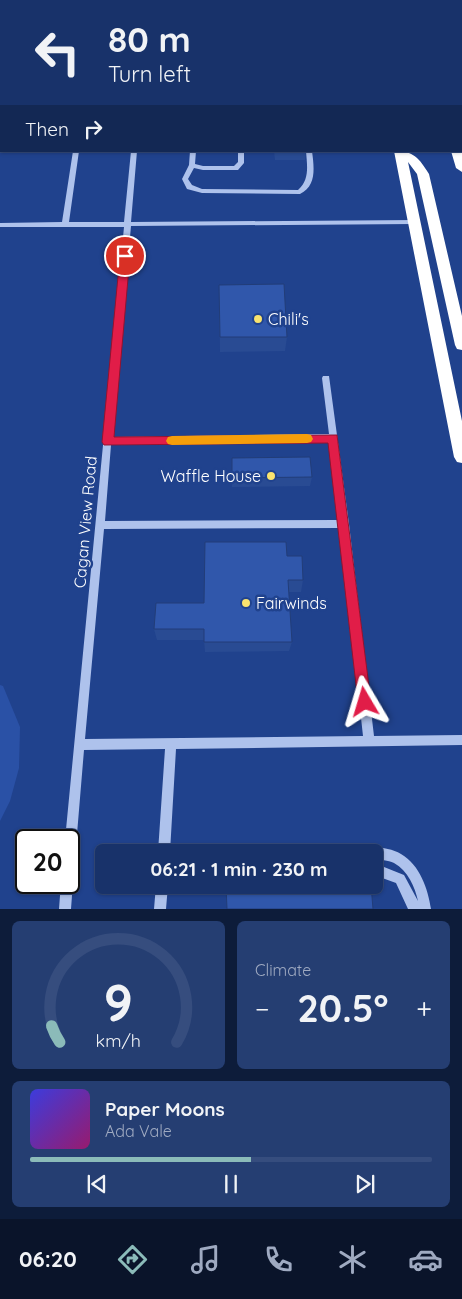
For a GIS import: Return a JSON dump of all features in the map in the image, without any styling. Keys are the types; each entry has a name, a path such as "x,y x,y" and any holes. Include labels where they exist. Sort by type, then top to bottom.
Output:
{"highway":[{"path":"400,152 462,457"},
{"path":"400,152 414,161 422,174 462,345"},
{"path":"458,152 462,168"}],"street":[{"path":"65,224 76,152"},
{"name":"Cagan View Road","path":"72,829 134,152"},
{"path":"192,152 192,165 185,180 190,187 202,190 300,192 308,186 311,178 309,152"},
{"path":"192,165 204,168 236,168 241,162 241,152"},
{"path":"0,225 414,222"},
{"path":"326,378 369,742"},
{"path":"108,442 333,438"},
{"path":"100,525 344,524"},
{"path":"79,745 462,740"},
{"path":"164,844 170,744"},
{"path":"383,854 396,858 413,872 424,892 425,909"},
{"path":"383,872 400,879 414,909"},
{"path":"64,909 66,894"},
{"path":"160,909 161,894"}],"shaded area":[{"path":"0,685 3,686 20,727 19,768 10,801 0,821"}],"building":[{"name":"Chili's","path":"284,284 287,337 220,337 219,285"},
{"path":"310,457 312,477 232,478 232,458"},
{"name":"Fairwinds","path":"205,542 286,542 287,556 302,556 303,580 288,580 292,642 204,642 204,629 154,629 156,603 204,603"},
{"path":"226,894 372,894 373,909 227,909"}],"slow traffic":[{"path":"172,441 307,439"}],"place":[{"name":"Chili's","path":"258,319"},
{"name":"Waffle House","path":"271,476"},
{"name":"Fairwinds","path":"246,603"}],"route":[{"path":"125,256 108,442 333,438 365,702"}]}
